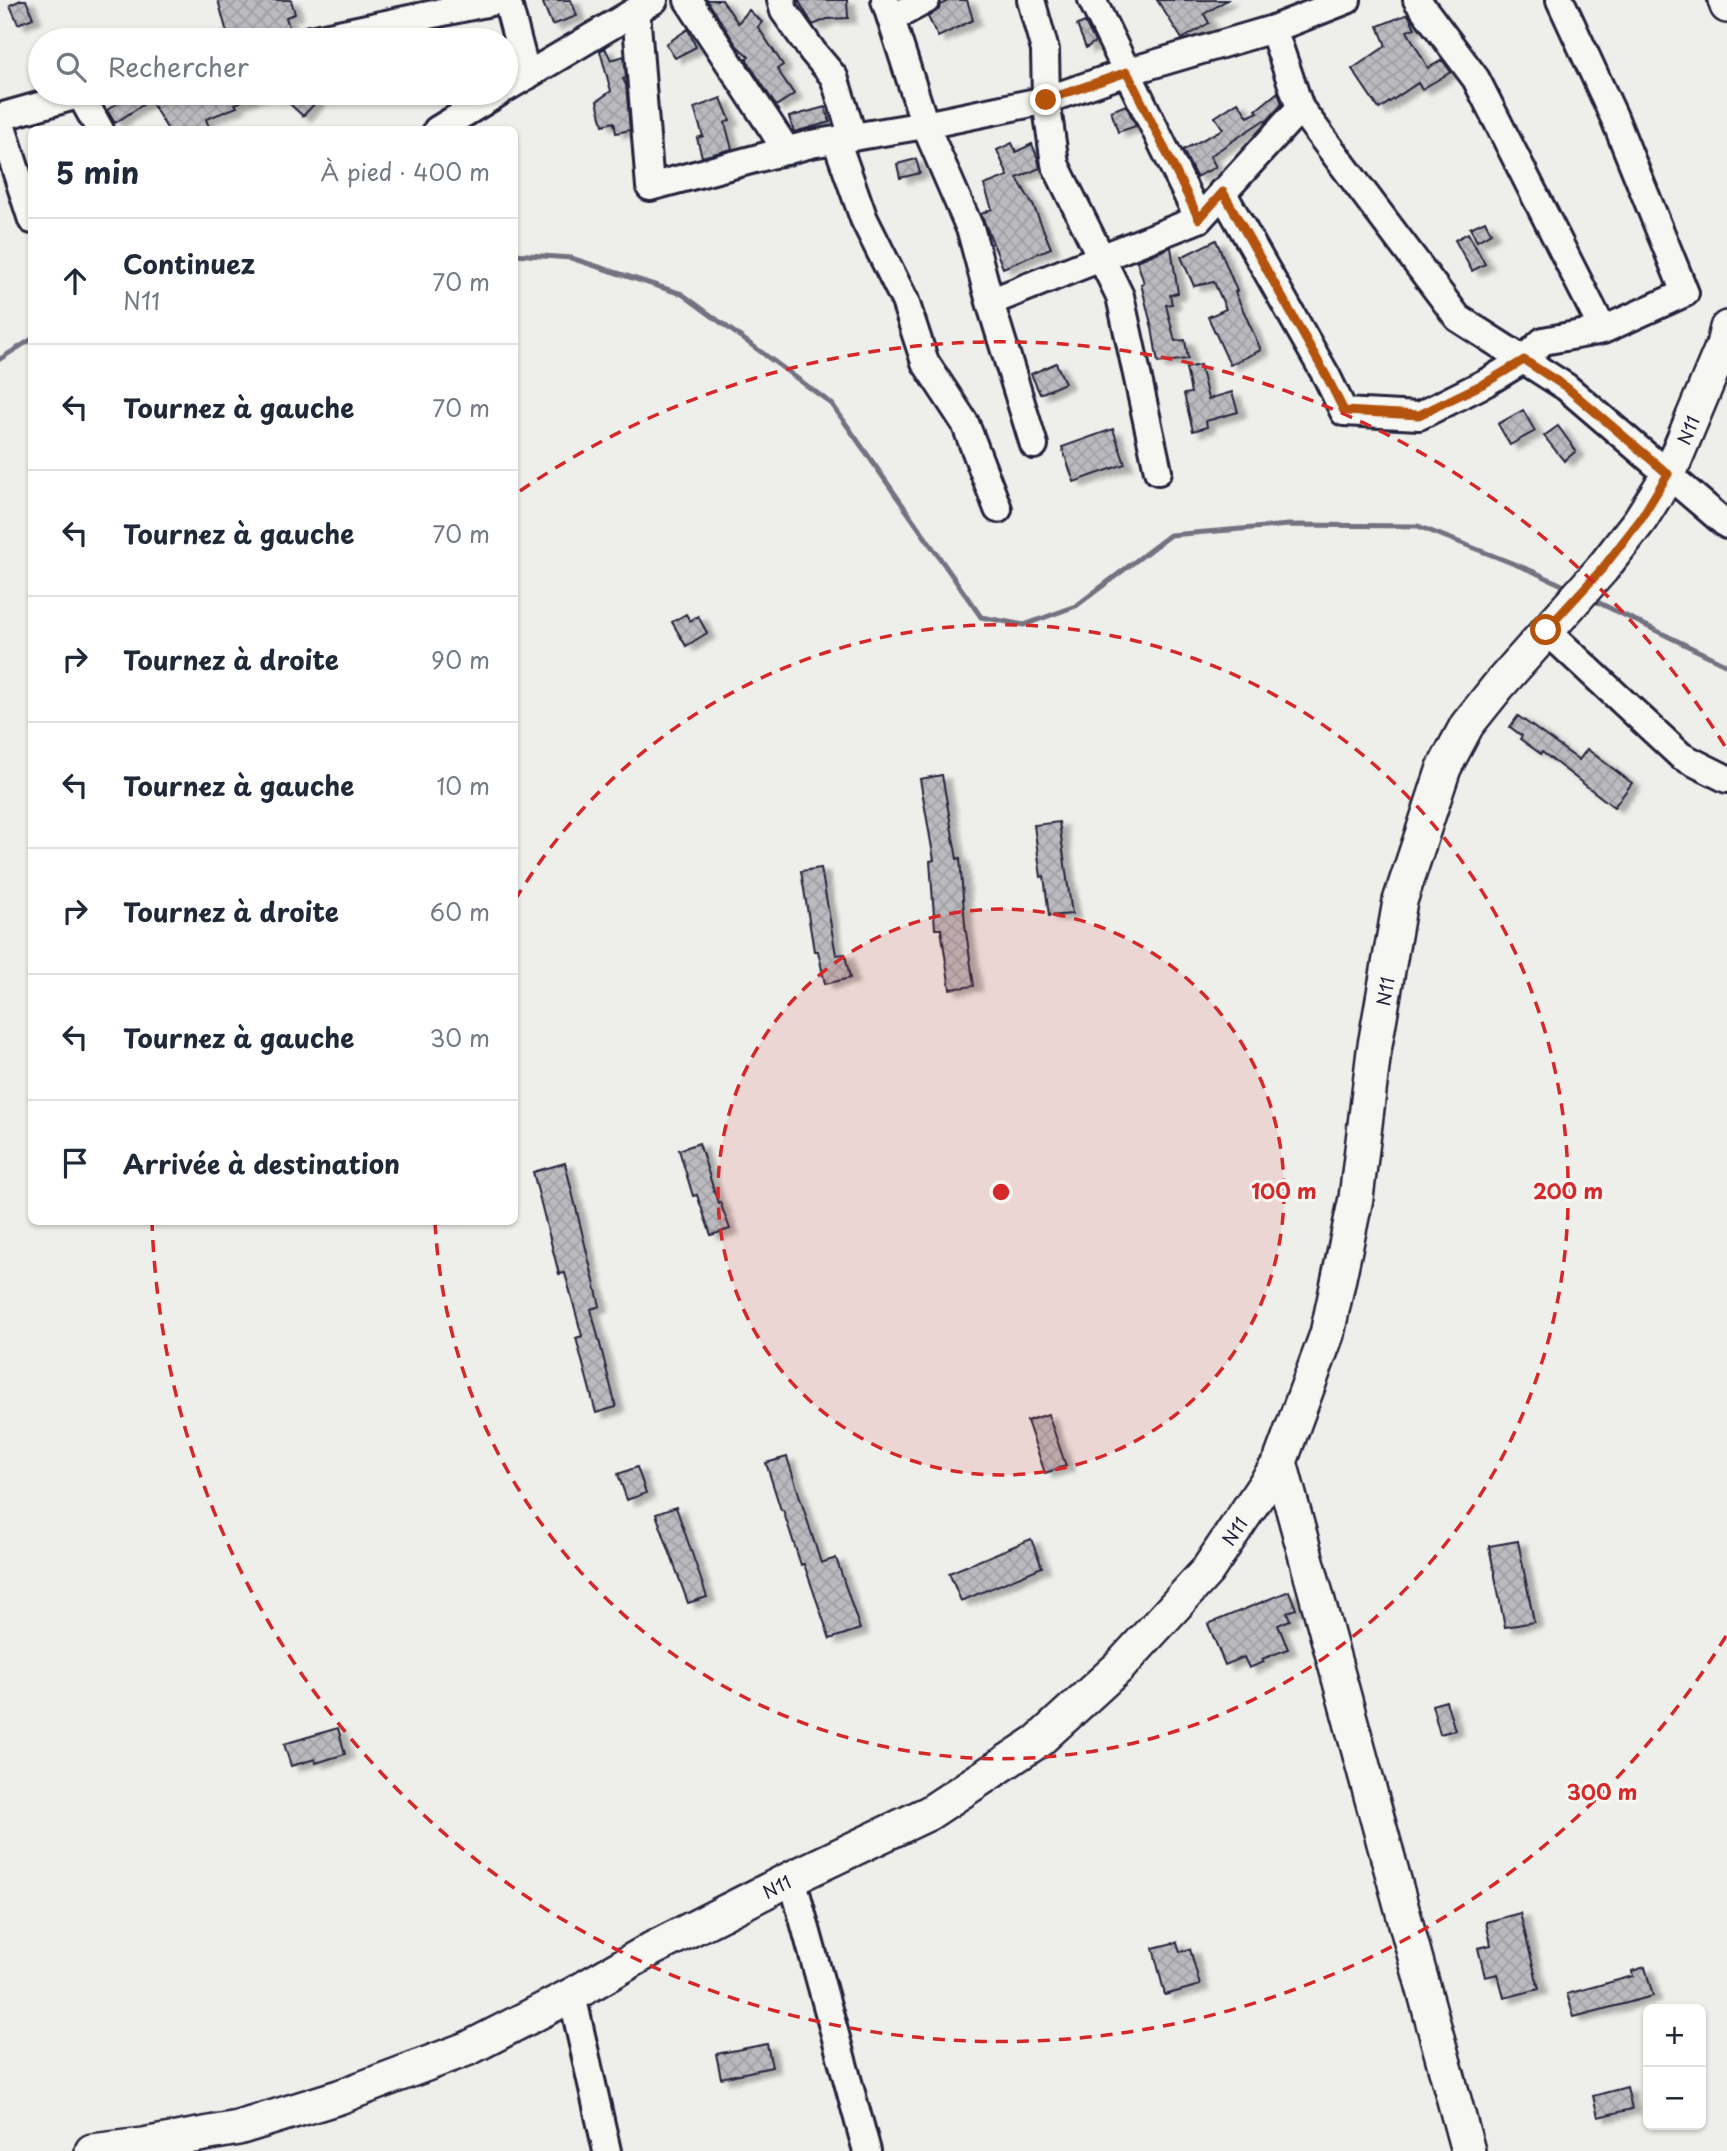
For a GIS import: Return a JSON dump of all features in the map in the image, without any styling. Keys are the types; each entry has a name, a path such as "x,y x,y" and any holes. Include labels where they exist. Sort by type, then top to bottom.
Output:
{"main road":[{"path":"1726,0 1727,6"},
{"name":"N11","path":"92,2151 238,2128 339,2097 469,2048 572,1995 652,1949 929,1813 1038,1741 1119,1667 1207,1571 1280,1462 1330,1320 1356,1198 1374,1051 1400,901 1444,768 1467,725 1602,569 1640,520 1668,474 1723,345 1727,328"},
{"path":"1280,1462 1468,2151"}],"street":[{"path":"360,28 461,4 500,0"},
{"path":"507,0 510,28"},
{"path":"688,0 787,150"},
{"path":"781,0 784,11 834,77 864,219 905,301 925,362 965,424 998,509"},
{"path":"926,0 888,10 925,125 971,231 1034,445"},
{"path":"1031,0 1045,50 1046,100 1055,164 1120,296 1158,471"},
{"path":"648,3 650,187 787,150 1046,100 1287,16 1347,0"},
{"path":"1417,0 1476,79 1603,330"},
{"path":"1223,192 1344,411 1419,415 1487,382 1524,360 1543,341 1603,330 1685,293 1614,117 1560,0"},
{"path":"518,81 648,3"},
{"path":"1101,3 1127,72 1199,219"},
{"path":"1287,16 1300,108 1458,318 1566,387 1727,525"},
{"path":"28,207 0,119 46,105"},
{"path":"88,105 98,126"},
{"path":"444,126 478,105"},
{"path":"990,302 1199,219 1300,108"},
{"path":"1556,619 1681,756 1727,779"},
{"path":"792,1878 867,2151"},
{"path":"572,1995 607,2151"}],"building":[{"path":"26,0 33,18 18,24 10,5"},
{"path":"218,0 291,0 295,14 286,17 289,27 226,28"},
{"path":"551,0 571,0 577,16 552,25 543,3"},
{"path":"707,0 722,0 738,23 749,10 762,22 758,27 783,65 777,69 794,94 776,106 746,59 749,57 737,46"},
{"path":"798,0 847,0 848,18 827,19 813,25"},
{"path":"950,0 967,0 973,20 938,37 928,17"},
{"path":"1157,0 1227,0 1204,14 1209,23 1182,39"},
{"path":"1408,14 1415,28 1407,31 1428,68 1442,60 1451,72 1422,89 1418,83 1379,109 1352,69 1386,46 1378,26"},
{"path":"1085,22 1095,42 1086,48 1077,25"},
{"path":"688,29 696,47 675,58 666,44"},
{"path":"605,48 611,60 624,56 626,78 623,79 626,85 630,130 616,133 614,122 603,125 597,101 611,91 600,51"},
{"path":"1278,92 1282,104 1266,122 1264,120 1210,156 1216,167 1196,177 1183,150 1223,129 1215,117 1238,102 1248,117 1258,112 1256,110"},
{"path":"721,98 730,120 725,123 732,149 702,157 697,138 703,136 694,108"},
{"path":"115,105 142,105 115,123 107,110"},
{"path":"153,105 237,107 206,119 209,126 166,126"},
{"path":"291,105 313,105 303,116"},
{"path":"1126,105 1136,126 1118,132 1111,111"},
{"path":"825,107 830,122 794,132 789,117"},
{"path":"1012,143 1016,152 1032,144 1038,159 1040,168 1017,178 1034,207 1051,248 1003,268 981,214 992,209 984,185 1008,176 997,150"},
{"path":"916,159 920,173 900,178 897,164"},
{"path":"1485,221 1491,233 1477,241 1470,228"},
{"path":"1468,233 1485,264 1472,271 1455,240"},
{"path":"1216,240 1237,291 1235,292 1261,350 1230,365 1208,317 1226,309 1214,282 1194,286 1181,257"},
{"path":"1171,247 1178,293 1170,295 1172,304 1166,305 1175,341 1185,340 1188,359 1158,363 1141,284 1144,283 1137,261"},
{"path":"1056,363 1065,383 1040,394 1031,374"},
{"path":"1200,365 1208,399 1232,392 1238,412 1206,421 1207,427 1193,431 1184,394 1191,393 1186,368"},
{"path":"1523,410 1535,431 1510,445 1498,424"},
{"path":"1558,426 1576,451 1564,461 1544,436"},
{"path":"1113,429 1125,464 1074,482 1062,447"},
{"path":"686,614 690,621 698,616 707,633 686,646 672,622"},
{"path":"1518,716 1579,760 1587,749 1632,783 1614,807 1542,752 1541,754 1520,739 1522,736 1510,727"},
{"path":"942,775 957,859 960,858 965,925 974,986 950,989 941,929 935,929 930,861 934,860 920,779"},
{"path":"1059,822 1072,914 1049,916 1034,825"},
{"path":"821,868 836,955 845,954 850,978 825,984 818,951 814,951 801,871"},
{"path":"699,1143 718,1203 720,1202 730,1229 711,1235 697,1195 693,1196 679,1150"},
{"path":"565,1163 600,1306 591,1309 616,1407 596,1413 576,1338 582,1336 565,1273 559,1274 533,1172"},
{"path":"1048,1414 1066,1466 1045,1473 1027,1421"},
{"path":"787,1457 821,1563 836,1558 860,1629 830,1639 766,1463"},
{"path":"637,1467 646,1493 627,1500 618,1474"},
{"path":"676,1507 707,1597 688,1603 656,1514"},
{"path":"1031,1539 1042,1567 961,1601 949,1573"},
{"path":"1518,1541 1534,1622 1505,1627 1489,1546"},
{"path":"1289,1591 1296,1609 1287,1612 1290,1620 1278,1625 1288,1649 1262,1659 1264,1662 1249,1668 1244,1657 1225,1665 1208,1624"},
{"path":"1446,1701 1455,1730 1440,1734 1432,1705"},
{"path":"338,1728 345,1754 316,1763 315,1759 291,1766 284,1744"},
{"path":"1520,1913 1539,1989 1504,1998 1498,1974 1485,1977 1478,1948 1491,1945 1486,1922"},
{"path":"1177,1942 1180,1952 1190,1949 1200,1985 1165,1995 1153,1948"},
{"path":"1645,1967 1653,1996 1574,2017 1567,1994 1633,1976 1632,1971"},
{"path":"767,2044 772,2067 721,2078 716,2054"},
{"path":"1627,2087 1632,2109 1598,2117 1593,2096"}],"waterway":[{"path":"518,254 571,258 682,294 832,404 981,617 1024,625 1076,606 1170,535 1289,525 1418,526 1571,589"},
{"path":"0,359 28,342"},
{"path":"1589,598 1727,665"}],"route":[{"path":"1046,100 1127,72 1199,219 1223,192 1344,411 1419,415 1487,382 1524,360 1566,387 1668,474 1640,520 1602,569 1546,630"}]}
